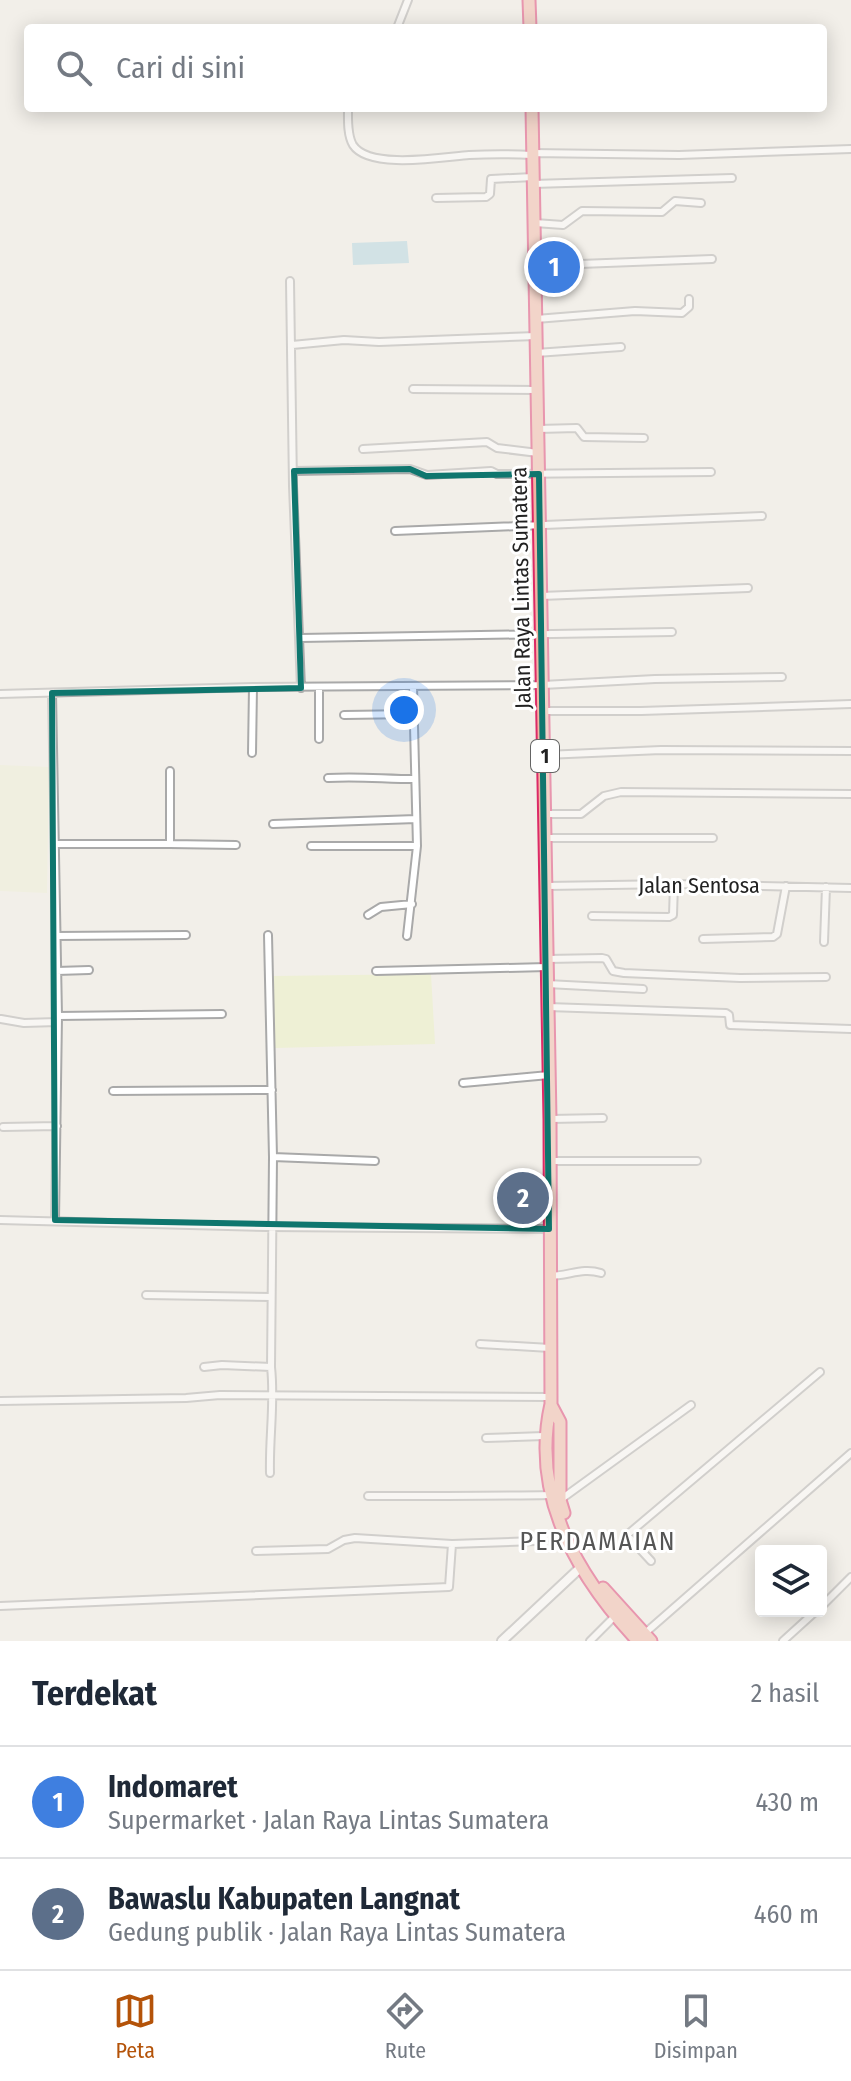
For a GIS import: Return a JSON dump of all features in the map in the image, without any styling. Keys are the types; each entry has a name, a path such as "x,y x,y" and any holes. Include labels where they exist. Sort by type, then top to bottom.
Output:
{"highway":[{"path":"529,0 530,24"},
{"name":"Jalan Raya Lintas Sumatera","path":"532,112 550,1119 550,1400 544,1436 563,1533 580,1568 615,1616 644,1639"},
{"name":"Jalan Raya Lintas Sumatera","path":"550,1400 560,1422 556,1498 584,1563 644,1639"}],"street":[{"path":"399,24 408,0"},
{"path":"348,112 353,145 370,157 407,161 469,155 679,155 851,149"},
{"path":"436,198 487,197 491,179 732,178"},
{"path":"535,223 563,225 582,211 662,212 675,201 701,203"},
{"path":"534,255 574,254 580,264 712,259"},
{"path":"290,281 301,688"},
{"path":"535,319 635,311 682,313 688,310 689,299"},
{"path":"292,345 344,340 379,342 536,336"},
{"path":"536,353 621,347"},
{"path":"413,389 537,390"},
{"path":"538,429 577,428 584,437 644,438"},
{"path":"363,449 487,442 497,448 538,453"},
{"path":"294,471 379,468 410,469 427,475 491,471 497,474 711,472"},
{"path":"395,531 762,516"},
{"path":"541,596 748,588"},
{"path":"300,638 672,632"},
{"path":"0,694 253,687 543,685 782,677"},
{"path":"407,936 417,846 413,686"},
{"path":"252,753 253,687"},
{"path":"319,687 319,739"},
{"path":"52,693 58,1019 55,1220"},
{"path":"543,711 851,704"},
{"path":"344,715 414,714"},
{"path":"545,755 661,750 851,751"},
{"path":"170,771 170,844"},
{"path":"328,778 369,776 415,779"},
{"path":"545,814 581,814 604,796 621,792 851,794"},
{"path":"273,824 416,819"},
{"path":"545,838 713,838"},
{"path":"55,844 236,845"},
{"path":"311,846 417,846"},
{"path":"592,916 669,917 673,915 674,884"},
{"name":"Jalan Sentosa","path":"546,886 674,884 851,888"},
{"path":"703,939 773,937 777,934 786,886"},
{"path":"824,942 826,887"},
{"path":"368,915 381,907 412,904"},
{"path":"56,936 186,935"},
{"path":"268,935 273,1157 271,1367 274,1397 269,1438 270,1473"},
{"path":"376,971 602,958 606,959 613,971 624,973 740,978 826,977"},
{"path":"57,971 89,970"},
{"path":"547,984 643,989"},
{"path":"548,1007 726,1013 730,1025 851,1029"},
{"path":"1,1019 24,1023 58,1019 222,1014"},
{"path":"463,1083 549,1075"},
{"path":"113,1091 272,1090"},
{"path":"550,1119 603,1118"},
{"path":"3,1127 57,1126"},
{"path":"273,1157 375,1161"},
{"path":"550,1161 697,1161"},
{"path":"0,1220 271,1227 549,1229"},
{"path":"549,1276 567,1276 582,1269 601,1273"},
{"path":"146,1295 271,1297"},
{"path":"480,1344 550,1348"},
{"path":"204,1367 271,1367"},
{"path":"651,1561 627,1535 820,1372"},
{"path":"0,1401 220,1395 550,1400"},
{"path":"368,1496 460,1495 497,1498 516,1495 556,1498 691,1405"},
{"path":"486,1438 544,1436"},
{"path":"644,1639 851,1453"},
{"path":"256,1551 328,1549 355,1538 452,1544 535,1541 563,1533"},
{"path":"0,1606 449,1587 452,1583 452,1544"},
{"path":"502,1641 580,1568"},
{"path":"827,1601 851,1577"},
{"path":"590,1641 615,1616"},
{"path":"783,1641 809,1617"}],"highlighted area":[{"path":"410,469 426,476 539,474 549,1229 55,1220 52,693 301,688 294,471"}],"green space":[{"path":"0,765 49,767 47,893 0,891"},
{"path":"431,974 435,1044 275,1048 272,976"}],"water":[{"path":"407,241 409,263 353,265 352,243"}],"place":[{"name":"Indomaret","path":"554,267"},
{"name":"Bawaslu Kabupaten Langnat","path":"523,1198"}],"district":[{"name":"PERDAMAIAN","path":"598,1541"}]}
